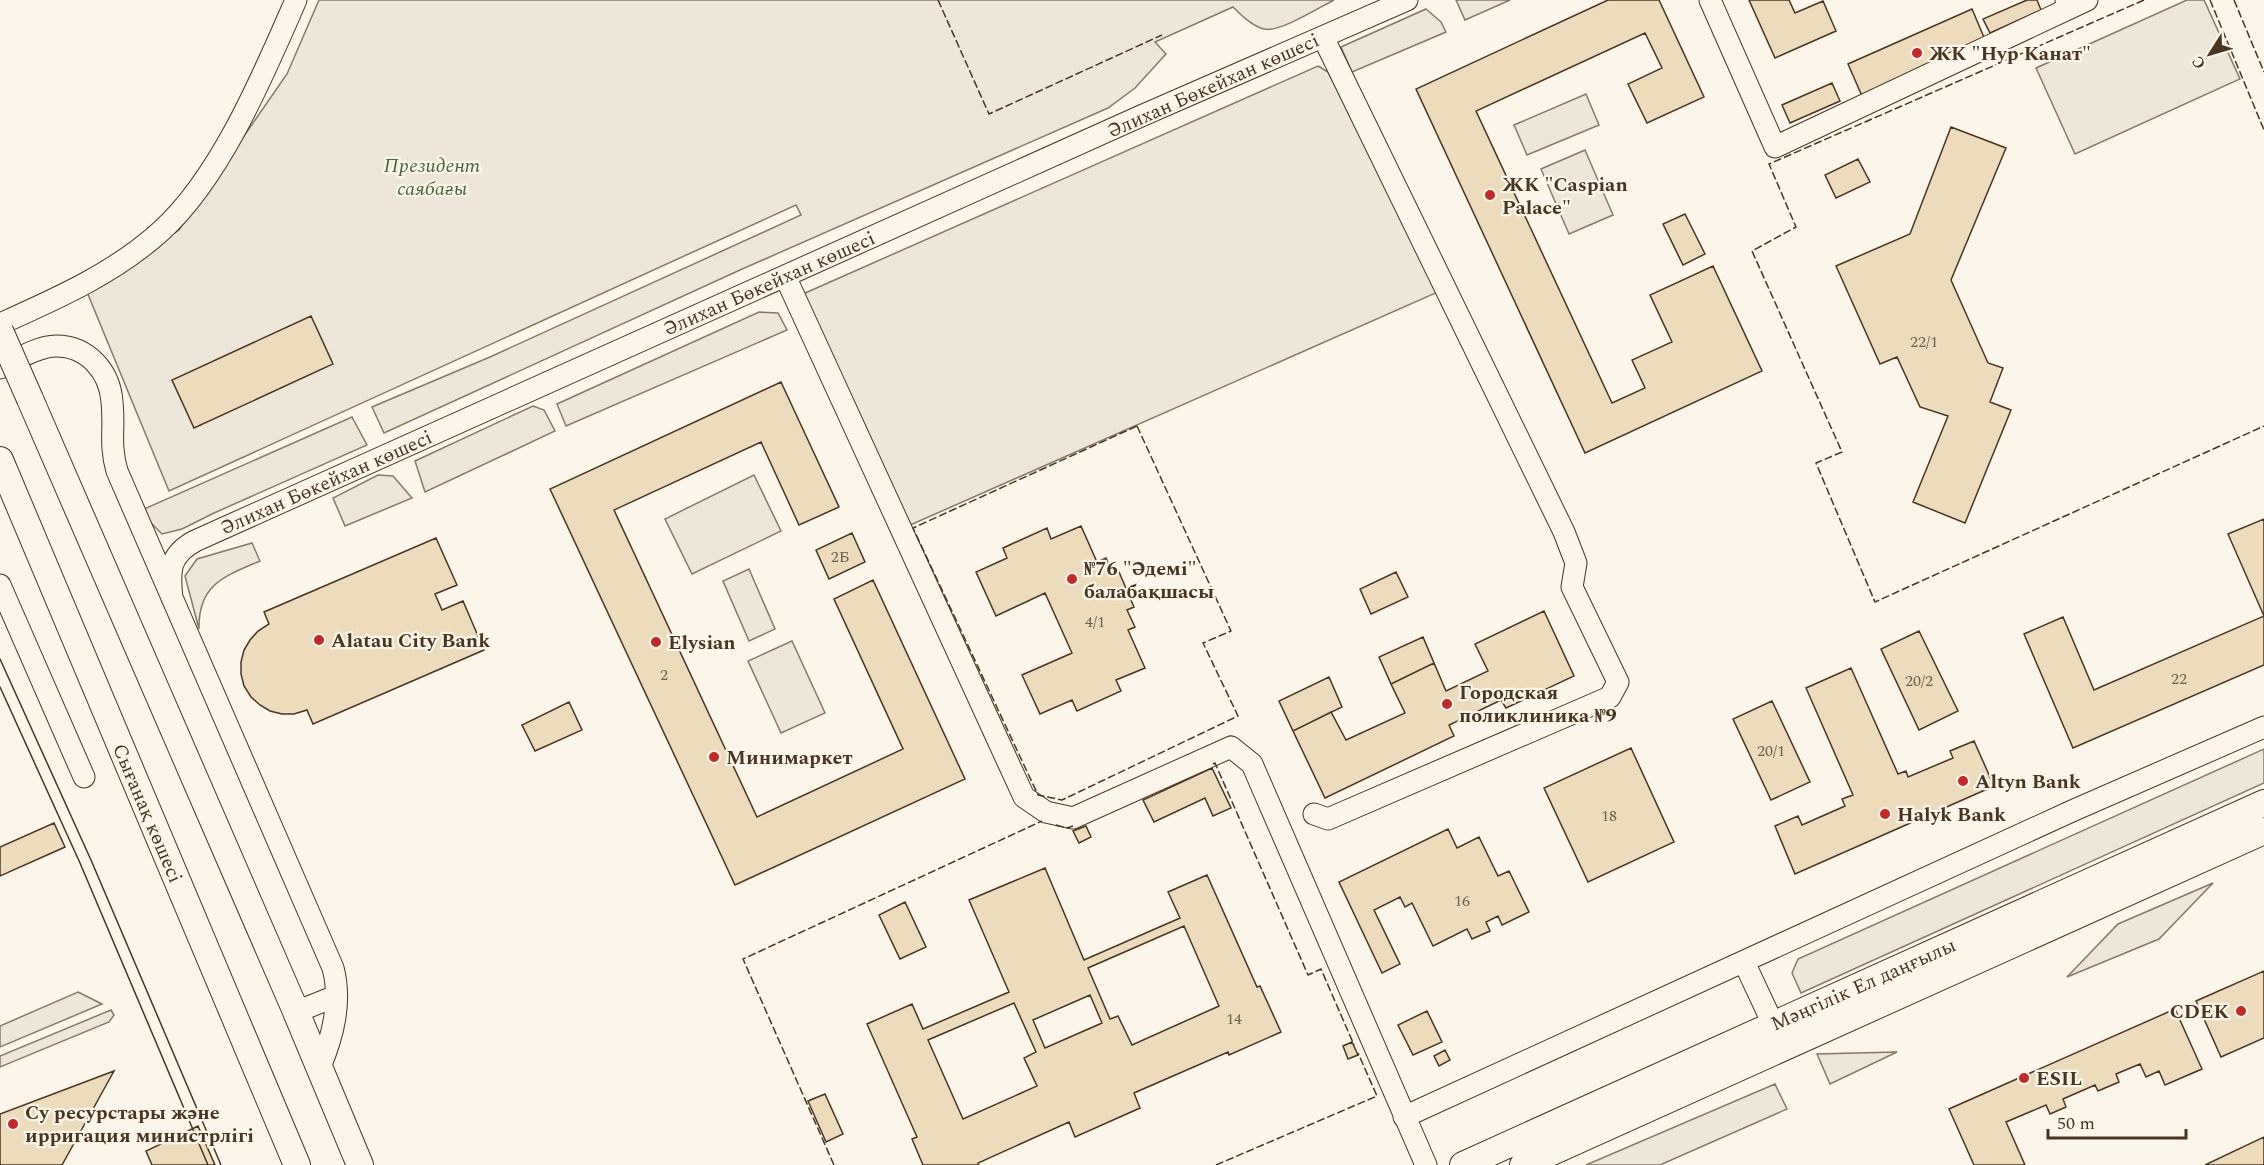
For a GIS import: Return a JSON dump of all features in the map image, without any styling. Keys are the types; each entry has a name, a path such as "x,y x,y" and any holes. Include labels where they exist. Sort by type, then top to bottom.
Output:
{"main road":[{"path":"0,331 360,1163"},
{"name":"Сығанақ көшесі","path":"0,460 297,1165"},
{"name":"Мәңгілік Ел даңғылы","path":"1523,1165 1779,1036 2264,803"},
{"name":"Мәңгілік Ел даңғылы","path":"1463,1165 1779,1036 2264,831"},
{"path":"272,1106 284,1165"}],"street":[{"path":"0,324 48,303 100,275 136,251 169,223 189,200 240,121 296,0"},
{"name":"Әлихан Бөкейхан көшесі","path":"172,598 170,579 172,565 176,555 184,547 785,276 1407,0"},
{"path":"1710,0 1775,147 2074,3"},
{"path":"1314,814 1328,819 1610,697 1618,681 1572,587 1576,563 1564,532 1323,37"},
{"path":"785,276 1024,797 1046,812 1072,818 1231,747 1252,764 1426,1165"},
{"path":"0,368 55,346 82,352 94,361 110,385 112,451 117,471 333,968 337,983 335,1024 320,1067"},
{"path":"0,585 84,777"},
{"path":"1404,1117 2072,811 2264,727"},
{"path":"1744,962 1779,1036"},
{"path":"294,1007 306,1008 336,996"}],"green space":[{"name":"Президент саябағы","path":"319,0 1334,0 1289,23 1271,29 1255,25 1233,7 1155,42 1166,54 1135,88 1108,108 740,270 384,433 372,407 490,357 801,215 796,205 169,491 87,292 179,230 287,74"},
{"path":"1456,0 1510,0 1465,20"},
{"path":"2187,0 2204,0 2240,79 2075,154 2036,68"},
{"path":"1426,9 1441,22 1446,32 1352,72 1341,47"},
{"path":"1318,66 1328,72 1438,292 908,526 803,294"},
{"path":"1586,94 1599,125 1527,155 1514,125"},
{"path":"1585,150 1613,215 1569,234 1541,169"},
{"path":"759,312 778,313 787,330 566,426 557,404"},
{"path":"533,406 544,410 555,431 425,492 415,461"},
{"path":"352,417 367,445 182,529 162,534 151,523 144,509"},
{"path":"378,475 393,476 412,498 345,526 333,498"},
{"path":"754,475 781,531 692,574 665,519"},
{"path":"252,543 260,561 225,577 216,584 203,602 199,629 185,576 197,559"},
{"path":"749,569 775,629 749,641 723,581"},
{"path":"792,641 825,713 781,733 748,661"},
{"path":"2264,749 2264,783 1801,993 1792,973 1798,959"},
{"path":"2213,883 2159,939 2067,977 2118,924"},
{"path":"78,992 102,1004 0,1047 0,1026"},
{"path":"111,1010 114,1015 109,1022 0,1067 0,1056"},
{"path":"1897,1052 1830,1084 1817,1054"},
{"path":"1775,1084 1787,1109 1660,1165 1586,1165"}],"building":[{"name":"ЖК \"Caspian Palace\"","path":"1608,0 1659,0 1704,97 1647,123 1628,84 1662,68 1645,33 1476,111 1612,403 1645,388 1632,360 1672,342 1650,295 1713,266 1762,371 1585,453 1416,89"},
{"path":"1749,0 1789,0 1795,13 1823,1 1836,31 1775,58"},
{"path":"2027,0 2037,0 2041,10 1990,33 1983,19"},
{"name":"ЖК \"Нур Канат\"","path":"1972,9 1986,42 1862,96 1848,64"},
{"path":"1832,83 1840,101 1790,123 1782,105"},
{"path":"1951,127 2006,148 1951,280 1988,363 2003,368 1990,402 2011,410 1965,523 1913,502 1948,416 1920,407 1897,357 1880,364 1836,266 1910,234"},
{"path":"1858,159 1870,182 1836,198 1825,175"},
{"path":"1685,214 1705,254 1683,265 1663,224"},
{"path":"311,316 333,364 194,428 172,380"},
{"path":"781,382 839,507 799,525 761,442 614,510 757,817 903,749 834,599 873,580 965,779 735,885 550,489"},
{"path":"2264,519 2264,616 2228,534"},
{"path":"1081,526 1097,562 1106,558 1113,574 1119,572 1134,607 1127,610 1135,627 1128,630 1145,668 1116,680 1121,691 1077,711 1072,700 1040,714 1022,675 1072,653 1045,593 996,616 976,572 1007,558 1003,548 1047,528 1051,539"},
{"path":"852,533 865,562 829,579 816,550"},
{"path":"436,538 457,585 435,594 442,610 463,601 484,650 313,724 307,710 294,714 282,714 270,711 251,697 244,686 241,662 250,640 269,624 264,612"},
{"path":"1396,572 1408,597 1371,614 1360,589"},
{"name":"Городская поликлиника №9","path":"1544,611 1574,676 1506,708 1501,700 1449,725 1454,736 1325,798 1293,731 1331,712 1346,740 1405,713 1391,684 1434,663 1446,691 1488,671 1475,644"},
{"path":"2264,616 2264,665 2073,748 2024,634 2063,617 2094,690"},
{"path":"1919,631 1958,711 1919,730 1881,649"},
{"path":"1423,637 1434,663 1391,684 1379,657"},
{"path":"1851,668 1898,774 1906,771 1908,777 1953,758 1950,751 1974,741 1994,786 1795,874 1775,826 1798,816 1802,825 1845,806 1842,799 1853,795 1806,688"},
{"path":"1329,677 1342,707 1293,731 1279,701"},
{"path":"1772,701 1810,782 1771,800 1733,719"},
{"path":"569,702 582,730 535,751 522,725"},
{"path":"1631,748 1674,842 1588,882 1544,788"},
{"path":"1212,768 1231,808 1213,816 1205,798 1154,822 1143,800"},
{"path":"54,823 65,847 0,876 0,847"},
{"path":"1086,826 1091,837 1079,843 1073,831"},
{"path":"1448,829 1457,848 1479,837 1498,876 1509,871 1529,912 1502,925 1498,916 1486,922 1490,931 1472,939 1467,929 1433,946 1412,903 1405,907 1400,897 1374,910 1400,964 1382,973 1339,882"},
{"path":"1045,868 1084,960 1180,918 1168,892 1207,875 1257,987 1260,986 1281,1032 1229,1055 1228,1052 1134,1093 1140,1108 1075,1137 1069,1122 978,1163 979,1165 923,1165 912,1139 917,1137 867,1024 912,1004 923,1029 1009,992 969,900","holes":["1184,926 1219,1006 1132,1045 1118,1016 1110,1019 1088,968","1090,995 1102,1023 1045,1048 1033,1020","1014,1003 1036,1052 1024,1058 1037,1086 963,1119 928,1040"]},
{"path":"905,902 926,947 900,959 879,915"},
{"path":"2264,971 2264,1038 2221,1057 2196,1001"},
{"path":"2175,1009 2202,1069 2165,1085 2159,1071 2146,1077 2140,1064 2116,1074 2119,1082 2098,1091 2095,1085 2063,1099 2066,1107 2050,1114 2046,1105 2006,1122 2025,1165 1974,1165 1949,1109"},
{"path":"1427,1011 1442,1042 1413,1055 1398,1025"},
{"path":"1352,1042 1358,1055 1348,1059 1343,1046"},
{"path":"1445,1050 1450,1060 1439,1066 1434,1056"},
{"path":"114,1071 62,1165 0,1165 0,1114"},
{"path":"825,1094 843,1134 826,1142 808,1101"},
{"path":"198,1126 215,1165 152,1165 146,1151"},
{"path":"2264,1137 2264,1165 2205,1165"}],"tram line":[{"path":"0,659 91,860 221,1165"},
{"path":"0,687 80,863 208,1165"}],"fence":[{"path":"938,0 989,114 1162,35"},
{"path":"2144,0 1769,164 1796,227 1752,251 1842,452 1816,463 1875,602 2264,426"},
{"path":"2210,0 2264,130"},
{"path":"2234,0 2264,72"},
{"path":"1137,426 1231,631 1203,643 1238,716 1062,800 1038,795 913,528 1137,426"},
{"path":"1213,764 1215,763 1308,975 1321,969 1354,1045"},
{"path":"834,1165 743,959 1042,821"},
{"path":"1056,825 1067,828 1073,826"},
{"path":"1216,1165 1377,1096 1358,1053"}],"place":[{"name":"ЖК \"Нур Канат\"","path":"1917,53"},
{"name":"ЖК \"Caspian Palace\"","path":"1490,195"},
{"name":"№76 \"Әдемі\" балабақшасы","path":"1072,579"},
{"name":"Alatau City Bank","path":"319,640"},
{"name":"Elysian","path":"656,642"},
{"name":"Городская поликлиника №9","path":"1447,704"},
{"name":"Минимаркет","path":"714,757"},
{"name":"Altyn Bank","path":"1963,781"},
{"name":"Halyk Bank","path":"1885,814"},
{"name":"CDEK","path":"2241,1011"},
{"name":"ESIL","path":"2024,1078"},
{"name":"Су ресурстары және ирригация министрлігі","path":"13,1124"}]}
